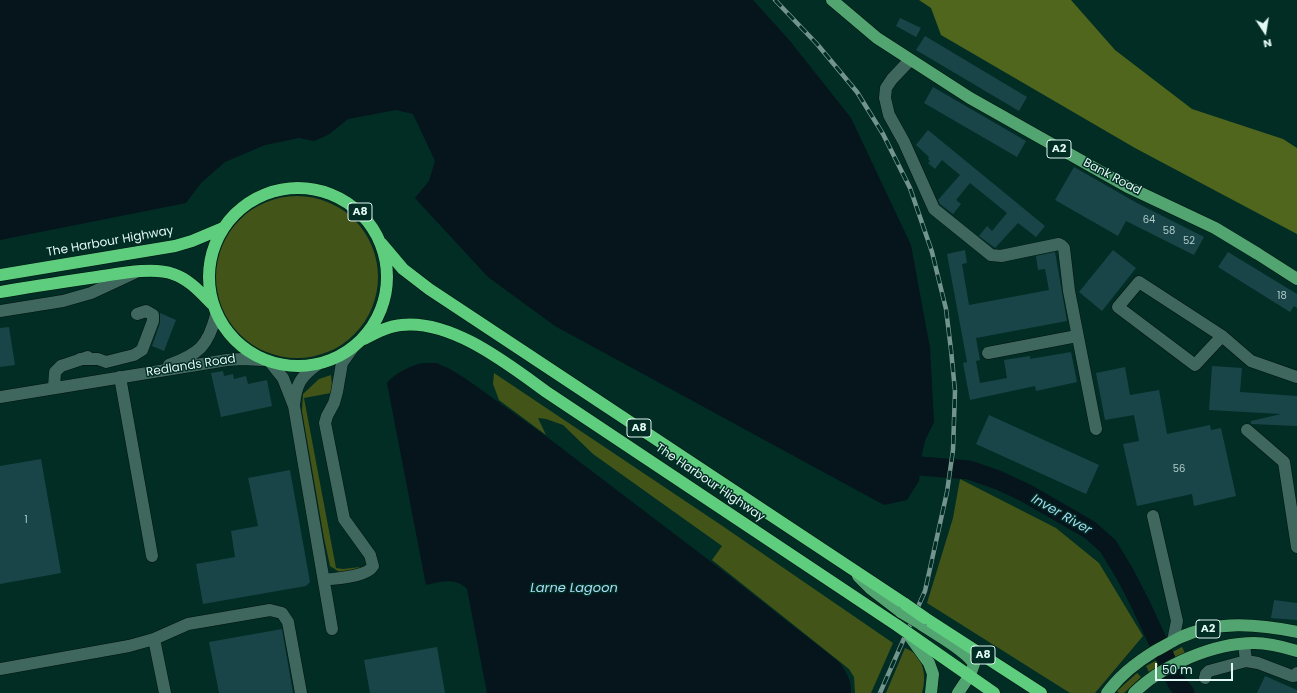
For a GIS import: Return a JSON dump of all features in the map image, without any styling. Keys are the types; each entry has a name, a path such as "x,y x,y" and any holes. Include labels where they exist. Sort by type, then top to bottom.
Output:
{"highway":[{"name":"A8","path":"0,292 50,283 137,271 173,274 189,283 214,309 230,336 246,350 266,361 284,365 318,364 336,359 352,350 364,339 380,312 386,286 385,257 381,243 367,220 347,201 328,192 308,187 290,188 274,191 260,196 244,205 234,214 223,228 215,243 208,272 209,287 214,309"},
{"name":"The Harbour Highway","path":"0,275 175,246 192,242 223,228"},
{"name":"A8","path":"381,243 403,269 429,289 852,569 903,608 1041,693"},
{"name":"The Harbour Highway","path":"364,339 388,328 400,325 419,324 442,330 472,342 508,364 548,393 903,629"},
{"name":"A8","path":"903,629 994,693"}],"main road":[{"name":"Bank Road","path":"832,0 877,38 970,98 1128,187 1215,228 1297,279"},
{"path":"923,621 971,659 974,664 970,675 958,693"},
{"name":"A2","path":"1107,693 1140,660 1191,633 1215,627 1232,625 1268,627 1297,632"},
{"path":"903,629 929,662 933,674 930,693"},
{"name":"A2","path":"1134,693 1154,676 1182,662 1205,652 1236,644 1265,644 1297,651"}],"street":[{"path":"910,60 892,79 887,87 885,96 886,103 889,115 917,170 933,207 992,256 1001,256 1058,244 1063,246 1065,251 1069,291 1096,429"},
{"path":"0,312 63,301 91,293 137,271"},
{"path":"1222,336 1195,365 1118,307 1139,282 1222,336 1251,361 1297,377"},
{"name":"Redlands Road","path":"120,377 170,364 198,351 210,335 214,309"},
{"path":"80,359 98,359 106,362 134,355 142,350 153,322 153,315 146,311 138,314"},
{"path":"988,352 1078,336"},
{"path":"324,580 364,574 371,570 373,566 370,555 344,519 325,423 338,392 342,363 352,350"},
{"path":"54,388 55,372 61,366 94,355"},
{"name":"Redlands Road","path":"0,397 227,360 242,359 266,361"},
{"path":"266,361 283,378 294,406 332,629"},
{"path":"294,406 295,394 299,382 307,372 318,364"},
{"path":"120,377 152,556"},
{"path":"1247,430 1284,462 1297,546"},
{"path":"1153,516 1177,621 1172,642"},
{"path":"0,669 129,646 154,639 188,624 270,610 282,613 288,622 301,693"},
{"path":"1177,621 1191,633"},
{"path":"154,639 165,693"},
{"path":"1244,644 1246,661"},
{"path":"1205,678 1209,671 1246,661 1258,663 1292,676 1297,673"}],"green space":[{"path":"919,0 1071,0 1115,50 1192,109 1283,139 1297,148 1297,234 1135,148 941,35 931,8"},
{"path":"297,196 313,198 328,203 342,210 354,220 364,232 371,246 376,261 378,277 376,293 371,308 364,322 354,334 342,344 328,351 313,356 297,358 281,356 266,351 252,344 240,334 230,322 223,308 218,293 216,277 218,261 223,246 230,232 240,220 252,210 266,203 281,198"},
{"path":"494,373 721,525 893,643 871,693 855,693 854,677 849,669 712,560 722,546 593,454 563,425 538,418 546,435 499,400 493,384"},
{"path":"331,375 331,393 304,398 336,568 343,569 360,567 361,569 341,573 330,566 302,411 303,394 319,379"},
{"path":"960,479 1056,528 1099,563 1143,636 1095,693 1070,693 927,603 953,518"},
{"path":"1182,647 1185,653 1149,672 1146,666"},
{"path":"905,648 911,651 920,661 924,673 922,693 886,693"},
{"path":"1137,673 1141,677 1124,693 1119,693 1117,691"}],"water":[{"path":"0,0 753,0 790,41 851,118 911,245 930,348 934,422 925,441 921,458 919,481 907,500 884,505 555,326 488,277 415,198 429,181 435,161 413,114 396,110 348,119 328,135 314,141 299,138 265,145 225,162 201,183 186,203 0,240"},
{"name":"Larne Lagoon","path":"423,363 436,363 448,368 466,379 543,434 727,574 839,662 848,676 851,684 851,693 487,693 467,589 463,585 448,581 426,585 387,383 390,379 404,370"}],"building":[{"path":"900,18 921,28 916,37 896,26"},
{"path":"925,36 1027,97 1019,111 916,50"},
{"path":"933,87 1026,141 1017,157 924,103"},
{"path":"928,130 1045,226 1036,237 1018,223 995,248 979,236 987,226 992,231 1007,213 970,183 956,200 961,204 953,214 940,204 938,200 960,175 942,160 935,169 928,163 930,161 928,159 929,157 916,145"},
{"path":"1074,167 1137,203 1204,237 1194,255 1126,221 1118,236 1055,200"},
{"path":"965,250 967,263 962,264 969,305 1049,290 1045,269 1038,270 1036,256 1055,252 1067,321 976,338 980,360 976,361 980,383 1007,378 1004,360 1030,356 1030,359 1071,352 1077,382 1036,391 1035,386 970,400 963,363 967,362 947,254"},
{"path":"1113,250 1136,268 1102,311 1079,292"},
{"path":"1228,252 1297,294 1297,308 1294,306 1290,312 1218,267"},
{"path":"160,313 176,320 164,351 152,346 160,323"},
{"path":"9,327 15,365 0,367 0,328"},
{"path":"1212,366 1242,368 1240,392 1297,396 1297,426 1251,424 1251,421 1281,414 1209,410"},
{"path":"1125,367 1130,395 1159,390 1167,434 1210,425 1211,430 1221,428 1236,496 1194,506 1192,494 1137,506 1123,444 1139,441 1134,415 1105,420 1096,373"},
{"path":"223,371 224,376 233,374 234,379 246,376 248,384 267,380 272,406 221,417 211,373"},
{"path":"989,415 1099,465 1086,494 976,444"},
{"path":"41,459 61,573 0,584 0,466"},
{"path":"290,470 310,582 306,586 203,604 196,564 235,557 231,531 258,526 248,478"},
{"path":"1274,600 1297,603 1297,620 1271,618"},
{"path":"282,629 293,693 219,693 209,642"},
{"path":"437,647 445,693 370,693 364,660"},
{"path":"1265,676 1297,690 1297,693 1257,693"}],"waterway":[{"name":"Inver River","path":"920,466 969,470 998,480 1026,493 1090,530 1108,546 1125,574 1177,683 1185,693"}],"railway":[{"path":"775,0 817,44 857,92 883,134 910,188 932,252 946,309 955,391 953,450 947,492 925,591 880,693"}]}
